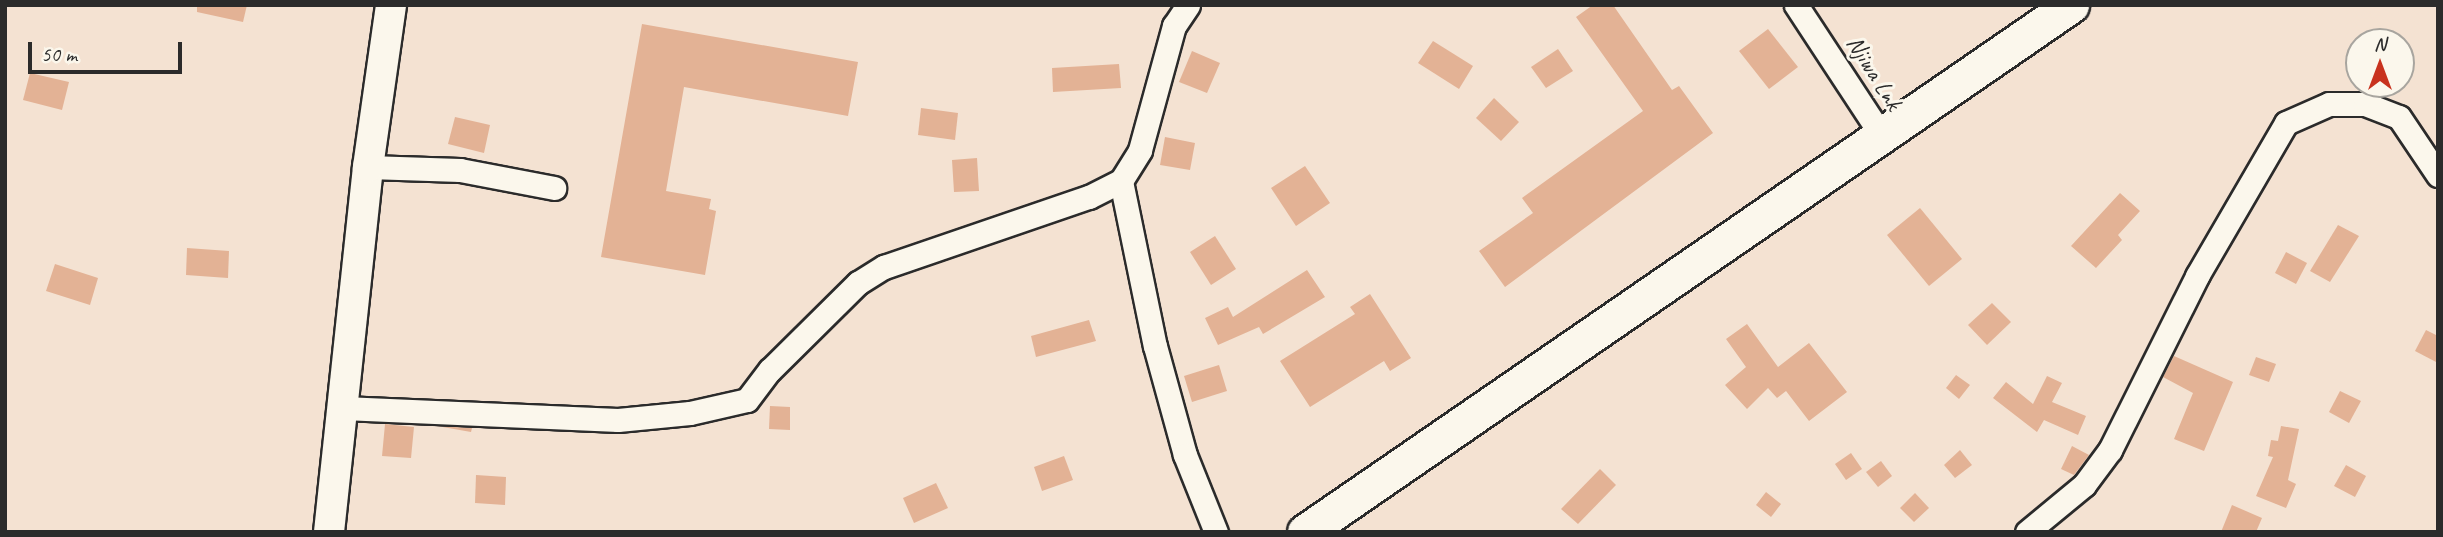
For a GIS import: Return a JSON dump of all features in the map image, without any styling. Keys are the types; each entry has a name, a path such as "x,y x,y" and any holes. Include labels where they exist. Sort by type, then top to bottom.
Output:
{"highway":[{"path":"1305,532 1441,434 2071,5"}],"main road":[{"path":"329,532 368,167 391,5"}],"street":[{"path":"342,408 618,420 734,406 747,400 770,370 858,283 884,267 1089,197 1121,181 1135,164 1174,26 1188,5"},
{"name":"Njiwa Lnk","path":"1796,5 1882,136"},
{"path":"2027,532 2084,485 2110,450 2197,276 2286,123 2329,104 2365,104 2399,117 2438,175"},
{"path":"368,167 460,170 554,188"},
{"path":"1121,181 1155,346 1185,455 1216,532"}],"building":[{"path":"197,5 247,5 243,22 197,12"},
{"path":"1593,5 1613,5 1672,90 1679,86 1713,133 1505,287 1479,251 1533,213 1522,198 1643,111 1576,17"},
{"path":"642,24 858,62 848,116 684,87 666,191 711,199 709,209 716,211 705,275 601,257"},
{"path":"1768,29 1798,67 1769,89 1739,51"},
{"path":"1433,41 1473,66 1459,89 1418,63"},
{"path":"1558,49 1573,71 1546,88 1531,67"},
{"path":"1192,51 1220,63 1207,93 1179,82"},
{"path":"1119,64 1121,88 1053,92 1052,68"},
{"path":"30,73 69,82 62,110 23,100"},
{"path":"1494,98 1519,122 1501,141 1476,118"},
{"path":"921,108 958,113 955,140 918,135"},
{"path":"455,117 490,125 484,153 448,144"},
{"path":"1165,137 1195,143 1190,170 1160,165"},
{"path":"977,158 979,191 954,192 952,160"},
{"path":"1305,166 1330,203 1296,226 1271,188"},
{"path":"2120,193 2140,211 2118,235 2122,240 2096,268 2071,246"},
{"path":"1920,208 1962,259 1929,286 1887,235"},
{"path":"2338,225 2359,236 2330,282 2310,271"},
{"path":"1215,236 1236,269 1211,285 1190,252"},
{"path":"187,248 229,251 228,278 186,275"},
{"path":"2286,252 2307,263 2296,284 2275,273"},
{"path":"55,264 98,278 90,305 46,291"},
{"path":"1307,270 1325,297 1263,334 1259,327 1218,345 1205,318 1228,307 1233,317"},
{"path":"1370,294 1411,358 1390,371 1384,361 1310,407 1280,361 1355,314 1350,307"},
{"path":"1992,303 2011,322 1987,345 1968,325"},
{"path":"1089,320 1096,341 1036,357 1031,336"},
{"path":"1747,324 1778,367 1809,343 1847,392 1809,421 1786,391 1777,398 1768,388 1747,409 1725,385 1746,367 1726,339"},
{"path":"2426,330 2438,336 2438,363 2415,351"},
{"path":"2174,356 2233,382 2204,451 2174,439 2193,393 2163,377"},
{"path":"2256,357 2276,364 2269,382 2249,375"},
{"path":"1219,365 1227,391 1192,402 1184,376"},
{"path":"1956,375 1970,385 1959,399 1946,388"},
{"path":"2047,376 2062,383 2052,402 2086,416 2078,435 2044,420 2037,432 1993,398 2006,382 2033,404"},
{"path":"2340,391 2361,401 2349,423 2329,412"},
{"path":"770,406 790,407 790,430 769,429"},
{"path":"385,424 414,427 411,458 382,456"},
{"path":"437,426 472,428 471,432"},
{"path":"2281,426 2299,429 2288,480 2296,484 2286,508 2256,496 2273,457 2268,456 2271,440 2278,441"},
{"path":"2072,446 2089,455 2074,475 2061,469"},
{"path":"1960,450 1972,465 1955,478 1944,465"},
{"path":"1851,453 1862,469 1846,480 1835,464"},
{"path":"1064,456 1073,480 1042,491 1034,467"},
{"path":"1881,461 1892,476 1878,487 1866,472"},
{"path":"2346,465 2366,476 2355,497 2334,486"},
{"path":"1600,469 1616,485 1578,524 1561,509"},
{"path":"476,475 506,477 505,505 475,503"},
{"path":"936,483 948,508 914,523 903,498"},
{"path":"1766,492 1781,504 1771,517 1756,505"},
{"path":"1915,493 1929,508 1914,522 1900,508"},
{"path":"2232,505 2262,518 2256,532 2221,532"}]}
